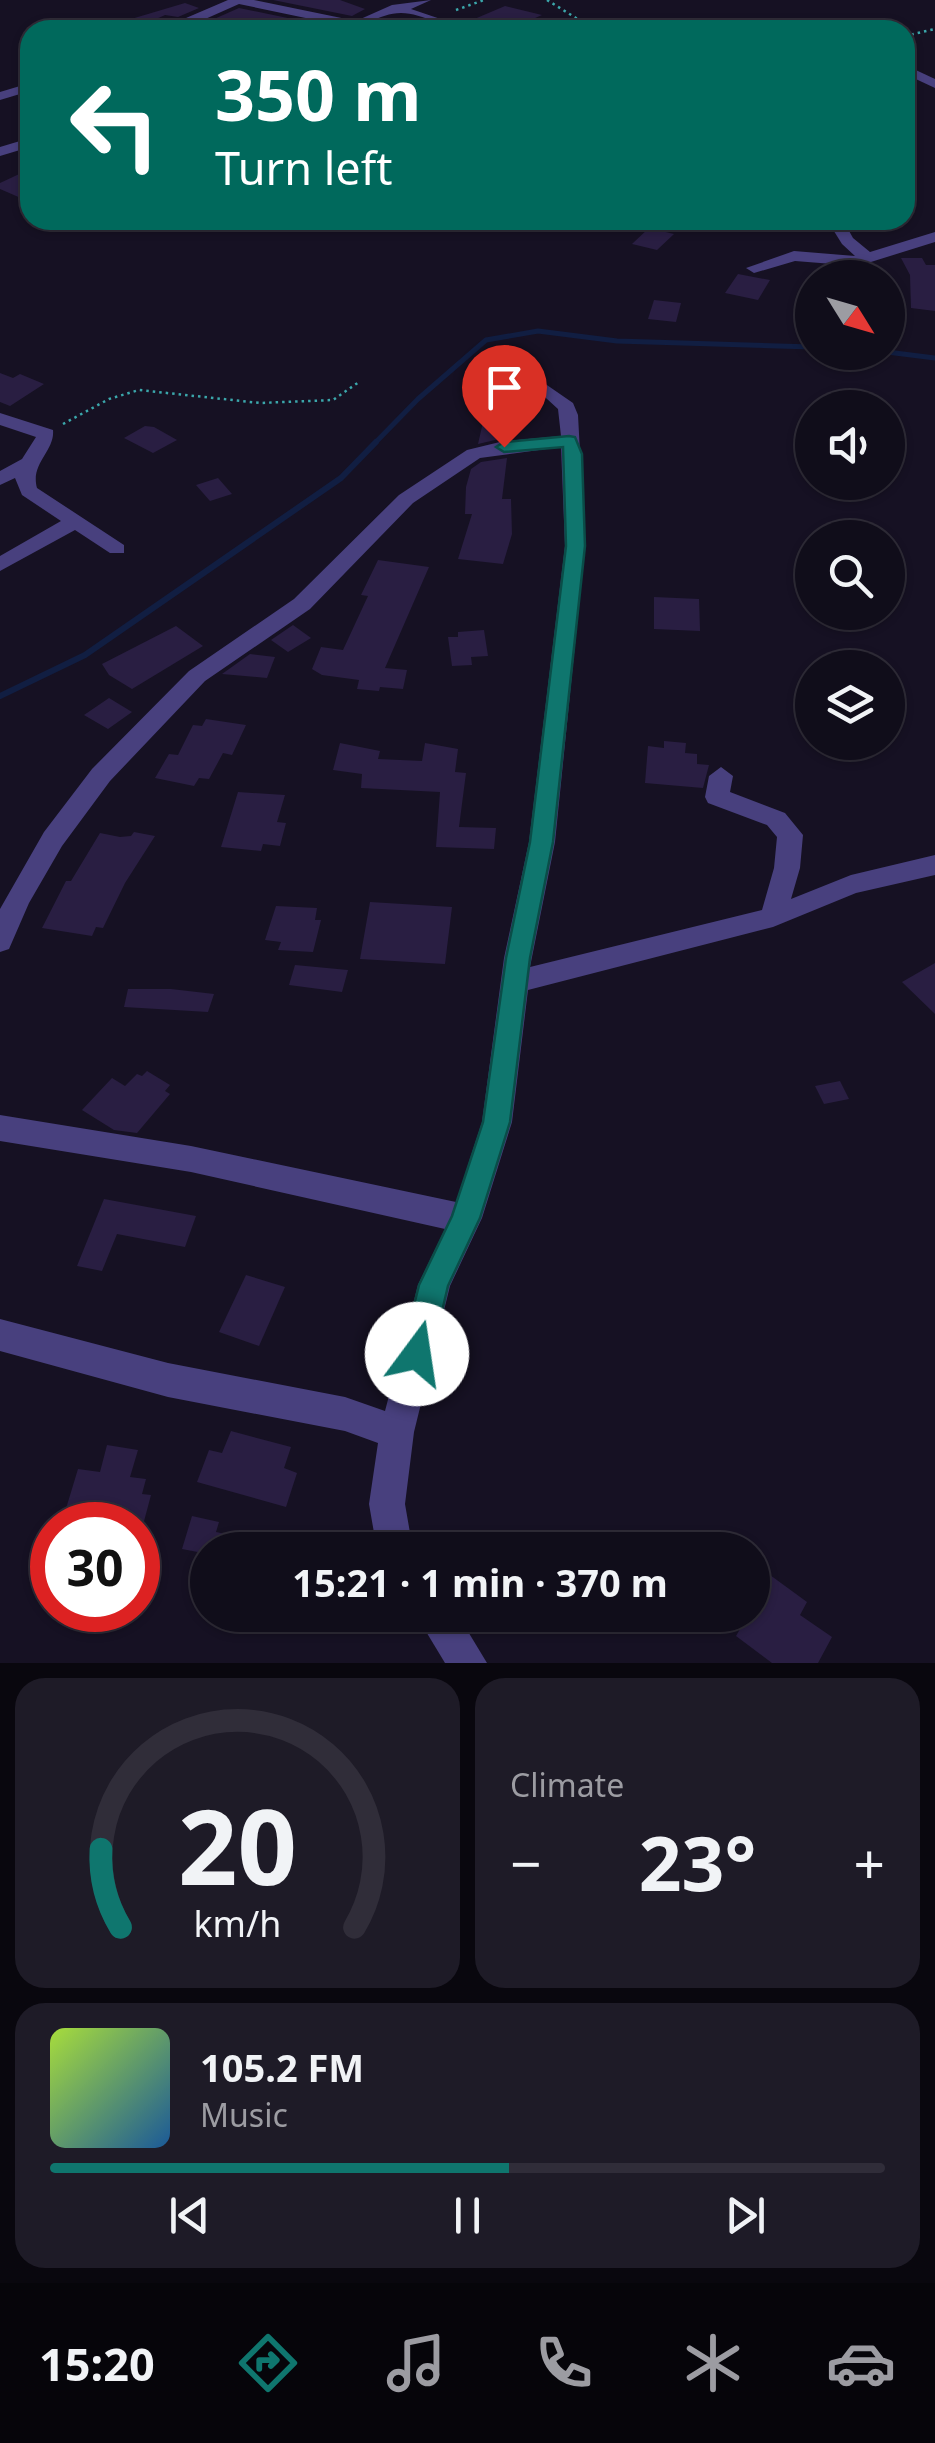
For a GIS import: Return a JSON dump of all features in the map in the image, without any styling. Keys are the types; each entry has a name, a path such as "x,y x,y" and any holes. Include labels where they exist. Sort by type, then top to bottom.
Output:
{"street":[{"path":"193,20 238,0 319,20"},
{"path":"370,20 425,0"},
{"path":"396,8 435,20"},
{"path":"841,230 866,258"},
{"path":"754,268 794,256 848,262 935,237"},
{"path":"391,1532 387,1504 398,1432 434,1285 466,1218 496,1122 542,842 575,546 574,454 566,407 544,388"},
{"path":"0,419 46,434 26,464 0,479"},
{"path":"0,942 16,902 52,839 102,776 206,668 302,604 406,500 474,454 569,441"},
{"path":"26,464 24,481 29,491 117,549"},
{"path":"0,565 76,521"},
{"path":"721,776 716,798 776,819 790,836 787,868 773,917"},
{"path":"516,982 773,917 851,886 935,865"},
{"path":"0,1128 191,1159 421,1212 466,1218"},
{"path":"0,1335 168,1380 345,1414 398,1432"},
{"path":"447,1632 468,1663"}],"path":[{"path":"547,0 578,20"},
{"path":"46,434 109,399 139,390 260,403 333,400 359,382"}],"building":[{"path":"273,0 340,0 365,9 352,16"},
{"path":"185,3 199,8 178,17 128,20"},
{"path":"505,6 542,15 531,20 472,20"},
{"path":"239,8 297,20 275,20 212,20"},
{"path":"20,174 20,198 0,189 0,183"},
{"path":"647,230 674,234 657,250 632,244"},
{"path":"922,258 926,265 935,265 935,311 911,308 910,275 902,260"},
{"path":"738,274 770,280 758,300 725,293"},
{"path":"654,300 681,303 676,322 648,319"},
{"path":"0,373 13,378 20,374 44,384 10,406 0,402"},
{"path":"494,374 517,375 508,415 518,416 512,436 478,444"},
{"path":"145,426 177,440 153,453 124,438"},
{"path":"507,458 502,499 511,499 512,534 503,564 458,559 472,514 465,514 471,469 481,462"},
{"path":"218,478 232,494 210,501 196,485"},
{"path":"378,560 429,567 385,668 407,670 403,689 357,689 359,680 322,675 312,669 321,647 343,650 368,596 361,595"},
{"path":"654,597 699,599 700,631 654,629"},
{"path":"293,625 311,638 288,652 271,640"},
{"path":"176,626 203,646 132,689 109,675 102,664"},
{"path":"484,630 488,656 471,657 472,665 452,666 448,637"},
{"path":"250,654 275,657 267,678 222,674"},
{"path":"109,698 132,712 108,729 84,715"},
{"path":"206,719 246,725 232,755 223,753 209,779 199,778 194,786 155,778 169,754 178,755 193,725 202,726"},
{"path":"664,741 686,743 685,753 697,754 697,764 709,765 703,788 645,783 648,746 664,748"},
{"path":"340,743 380,751 378,759 422,761 425,743 458,749 455,772 466,773 459,827 496,828 494,849 436,847 440,792 361,788 362,774 333,770"},
{"path":"238,792 285,795 277,822 286,823 280,846 263,844 261,851 221,847"},
{"path":"134,832 155,836 103,928 96,927 92,936 42,928 66,881 71,881 100,833 120,837"},
{"path":"370,902 452,907 445,964 360,959"},
{"path":"276,906 317,908 315,920 321,920 313,952 278,950 281,942 265,940"},
{"path":"935,963 935,1014 902,982"},
{"path":"295,965 348,970 342,992 289,985"},
{"path":"128,989 214,994 208,1012 124,1007"},
{"path":"147,1071 170,1085 165,1091 170,1094 137,1133 114,1130 82,1110 112,1078 125,1086 137,1074 142,1076"},
{"path":"840,1081 849,1099 824,1104 815,1086"},
{"path":"104,1199 196,1216 185,1247 117,1234 102,1271 77,1266"},
{"path":"246,1275 285,1287 259,1346 219,1332"},
{"path":"231,1431 291,1447 284,1468 297,1473 286,1507 197,1482 209,1450 222,1453"},
{"path":"107,1445 138,1450 130,1477 146,1479 142,1494 151,1495 149,1502 68,1502 78,1469 100,1472"},
{"path":"192,1516 219,1522 216,1532 190,1532 190,1551 182,1549"},
{"path":"770,1575 807,1602 800,1615 832,1637 818,1663 772,1663 736,1636 738,1632 770,1632"}],"waterway":[{"path":"373,445 418,399 486,340 538,331 617,341 795,346"},
{"path":"905,354 935,358"},
{"path":"0,696 85,655 341,478 376,442"}],"route":[{"path":"417,1354 434,1285 466,1218 496,1122 518,958 542,842 575,546 574,454 569,441 504,447"}]}
